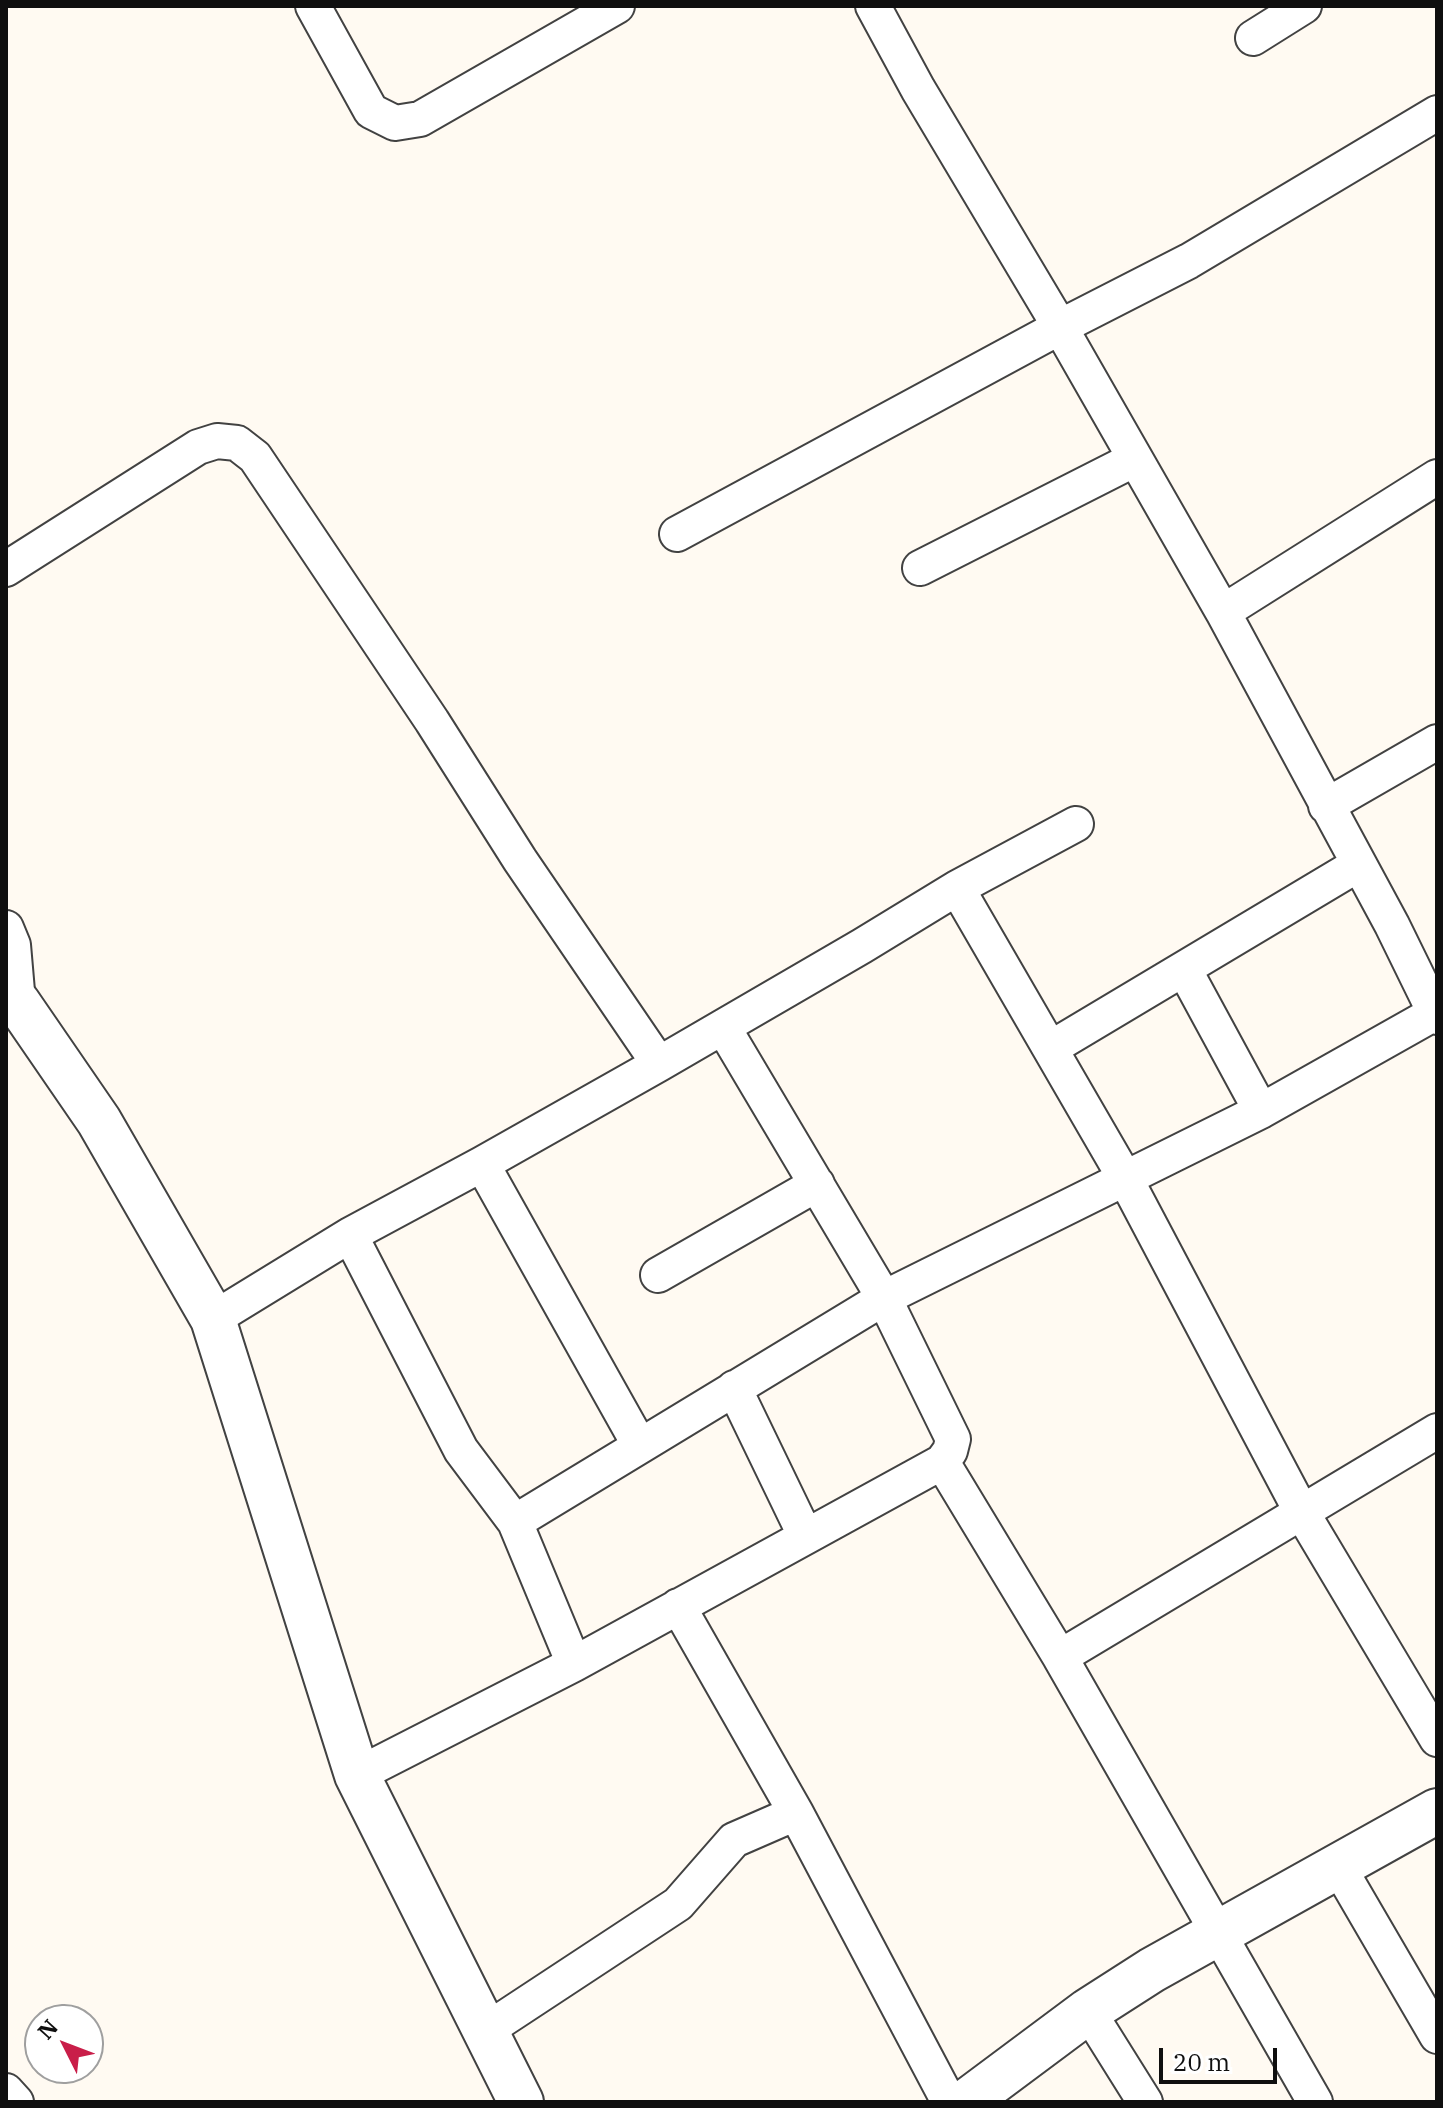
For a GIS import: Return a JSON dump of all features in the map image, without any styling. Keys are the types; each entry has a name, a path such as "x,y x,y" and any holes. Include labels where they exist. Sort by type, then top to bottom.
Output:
{"street":[{"path":"313,6 371,111 395,123 420,119 617,6"},
{"path":"515,1522 884,1298 1261,1111 1436,1015 1359,864 1223,612 1060,327 918,89 873,6"},
{"path":"1253,38 1304,6"},
{"path":"677,534 1060,327 1189,261 1437,113"},
{"path":"6,569 198,447 217,441 237,443 255,457 432,721 520,860 659,1064"},
{"path":"920,568 1135,459"},
{"path":"1223,612 1437,477"},
{"path":"1326,806 1437,742"},
{"path":"213,1319 350,1235 659,1064 957,888 1076,824"},
{"path":"1051,1048 1359,864"},
{"path":"957,888 1125,1178 1301,1511 1437,1739"},
{"path":"6,928 13,945 12,997 99,1121 213,1319 357,1775 521,2102"},
{"path":"1184,969 1261,1111"},
{"path":"357,1775 574,1664 942,1462 950,1451 953,1439 884,1298 723,1027"},
{"path":"482,1164 640,1446"},
{"path":"658,1275 817,1184"},
{"path":"350,1235 461,1450 515,1522 574,1664"},
{"path":"734,1388 805,1535"},
{"path":"1060,1657 1437,1431"},
{"path":"942,1462 1060,1657 1315,2102"},
{"path":"678,1606 796,1813 949,2102"},
{"path":"966,2102 1088,2011 1216,1932 1437,1811"},
{"path":"485,2031 678,1904 734,1840 796,1813"},
{"path":"1338,1866 1437,2036"},
{"path":"1088,2011 1145,2102"},
{"path":"6,2091 16,2102"}]}
